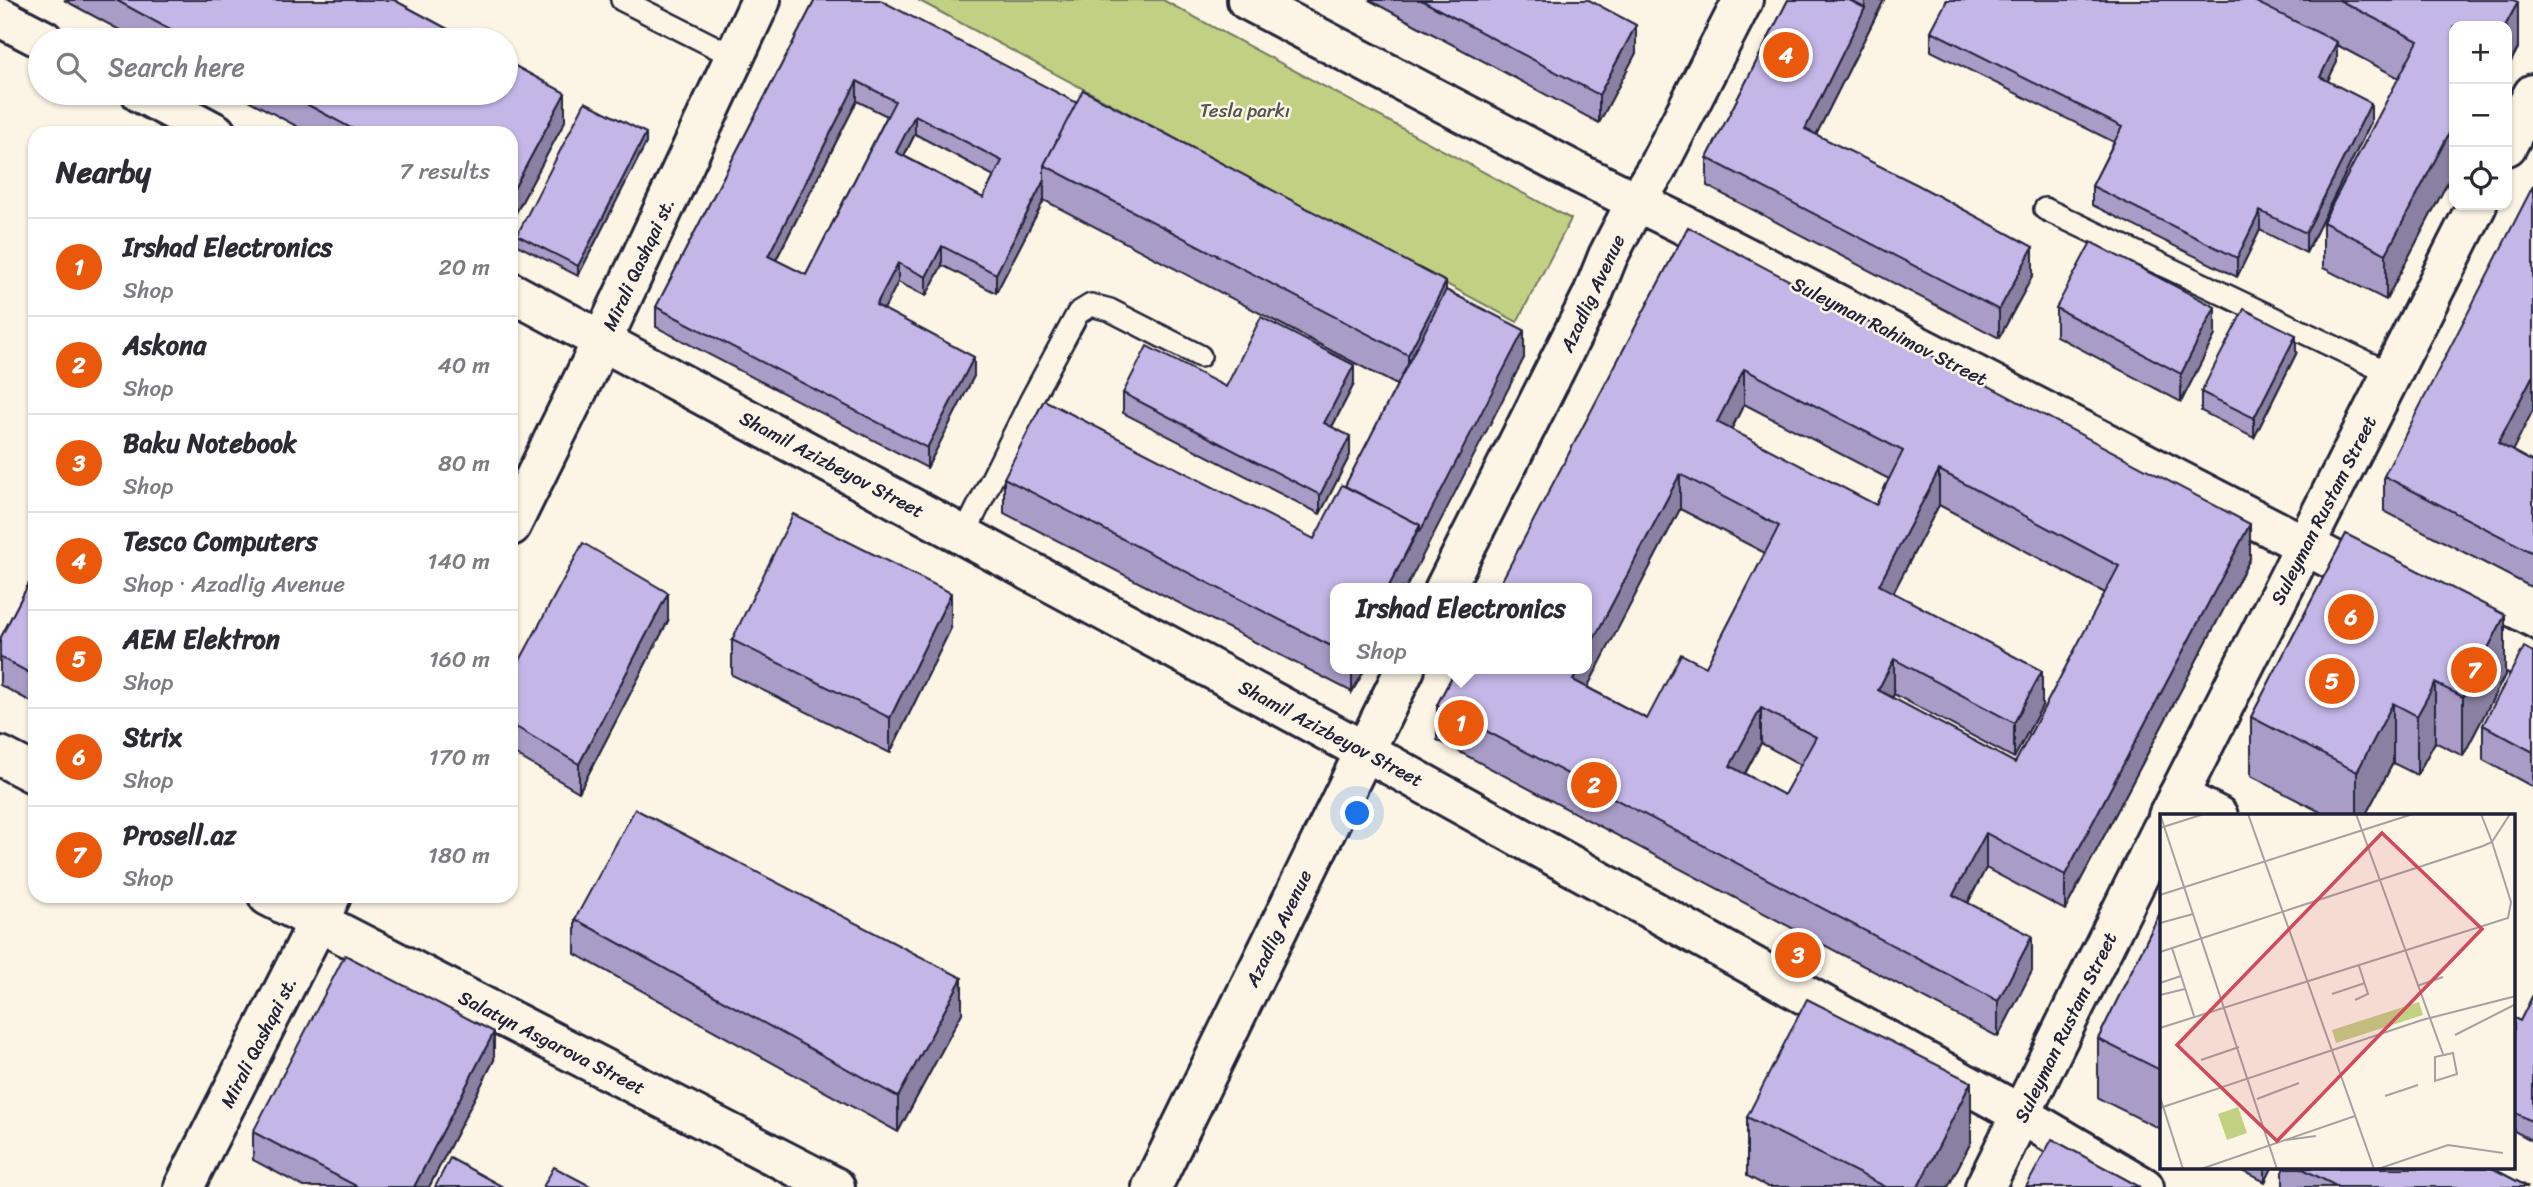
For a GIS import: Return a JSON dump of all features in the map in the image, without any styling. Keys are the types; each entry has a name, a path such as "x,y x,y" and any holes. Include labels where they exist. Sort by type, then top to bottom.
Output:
{"street":[{"name":"Mirali Qashqai st.","path":"518,512 602,341 761,0"},
{"name":"Suleyman Rahimov Street","path":"1247,0 2533,663"},
{"name":"Azadlig Avenue","path":"1448,583 1592,296 1608,256 1656,170 1743,0"},
{"path":"0,17 28,32"},
{"path":"2512,136 2533,94"},
{"path":"164,105 203,126"},
{"name":"Suleyman Rustam Street","path":"2169,813 2474,210"},
{"name":"Shamil Azizbeyov Street","path":"518,296 1364,751 2022,1115 2144,1187"},
{"name":"Azadlig Avenue","path":"1152,1187 1402,674"},
{"path":"0,756 28,770"},
{"name":"Suleyman Rustam Street","path":"1985,1187 2160,831"},
{"name":"Salatyn Asgarova Street","path":"299,903 325,909 835,1187"},
{"name":"Mirali Qashqai st.","path":"184,1187 325,909"}],"lane":[{"path":"622,0 735,57"},
{"path":"2045,209 2391,374"},
{"path":"964,536 1031,400 1078,313 1091,305 1110,310 1200,356"},
{"path":"1031,400 1055,412"}],"green space":[{"name":"Tesla parkı","path":"918,0 1163,0 1571,219 1517,322"}],"building":[{"path":"116,0 394,0 446,28 167,28"},
{"path":"815,0 880,0 1077,103 1044,165 1044,180 996,274 942,246 926,277 898,263 876,305 974,357 927,448 656,307","holes":["857,81 895,101 806,275 768,256","915,115 1002,161 983,198 896,152"]},
{"path":"1421,0 1589,0 1636,25 1599,95"},
{"path":"1788,0 1849,0 1865,8 1805,129 1918,185 2033,247 1999,310 1707,158"},
{"path":"1947,0 2252,0 2337,42 2320,77 2371,103 2306,233 2260,211 2237,258 2092,186 2122,127 1931,31"},
{"path":"2339,0 2518,2 2508,21 2449,21 2449,134 2386,254 2323,222 2418,41"},
{"path":"518,68 565,93 518,181 518,126 347,126 308,105 518,105"},
{"path":"1083,90 1446,282 1408,355 1044,165"},
{"path":"585,102 646,133 578,266 518,236"},
{"path":"2533,186 2533,375 2498,443 2533,462 2533,553 2384,476"},
{"path":"1688,227 2250,524 2065,875 1986,833 1953,895 2032,936 1998,1001 1437,705 1453,674 1576,674 1573,680 1647,719 1681,654 1706,667 1779,526 1680,474 1592,642 1592,583 1501,583","holes":["1744,369 1903,451 1876,505 1717,422","1939,470 2119,566 2015,763 1878,690 1894,659 2014,723 2042,671 1879,585","1761,708 1816,737 1784,795 1730,766"]},
{"path":"2091,242 2215,307 2181,374 2056,308"},
{"path":"1446,290 1524,330 1420,532 1420,525 1345,486"},
{"path":"2244,309 2296,335 2254,418 2201,392"},
{"path":"1261,317 1354,365 1324,423 1350,436 1320,495 1123,393 1147,346 1226,387"},
{"path":"1044,400 1314,539 1342,485 1420,525 1391,583 1330,583 1330,645 1004,478"},
{"path":"793,514 951,593 890,718 732,640"},
{"path":"2346,534 2505,615 2463,697 2435,683 2417,716 2393,703 2357,772 2251,717"},
{"path":"583,543 668,593 579,764 518,728 518,664"},
{"path":"28,585 28,672 0,657 0,639"},
{"path":"2524,647 2533,652 2533,752 2483,725"},
{"path":"635,809 962,978 898,1097 575,919"},
{"path":"2160,913 2160,1070 2098,1039"},
{"path":"345,955 494,1032 414,1187 358,1187 253,1132"},
{"path":"2533,995 2533,1122 2516,1113 2516,1019 2520,1021"},
{"path":"1807,999 1971,1082 1918,1187 1886,1187 1747,1117"},
{"path":"2052,1139 2140,1187 2026,1187"},
{"path":"450,1158 503,1187 435,1187"},
{"path":"554,1167 592,1187 543,1187"},
{"path":"2305,1170 2496,1170 2528,1187 2338,1187"}],"place":[{"name":"Tesco Computers","path":"1786,55"},
{"name":"Strix","path":"2351,617"},
{"name":"Prosell.az","path":"2474,670"},
{"name":"AEM Elektron","path":"2332,681"},
{"name":"Irshad Electronics","path":"1461,723"},
{"name":"Askona","path":"1594,785"},
{"name":"Baku Notebook","path":"1798,955"}]}
